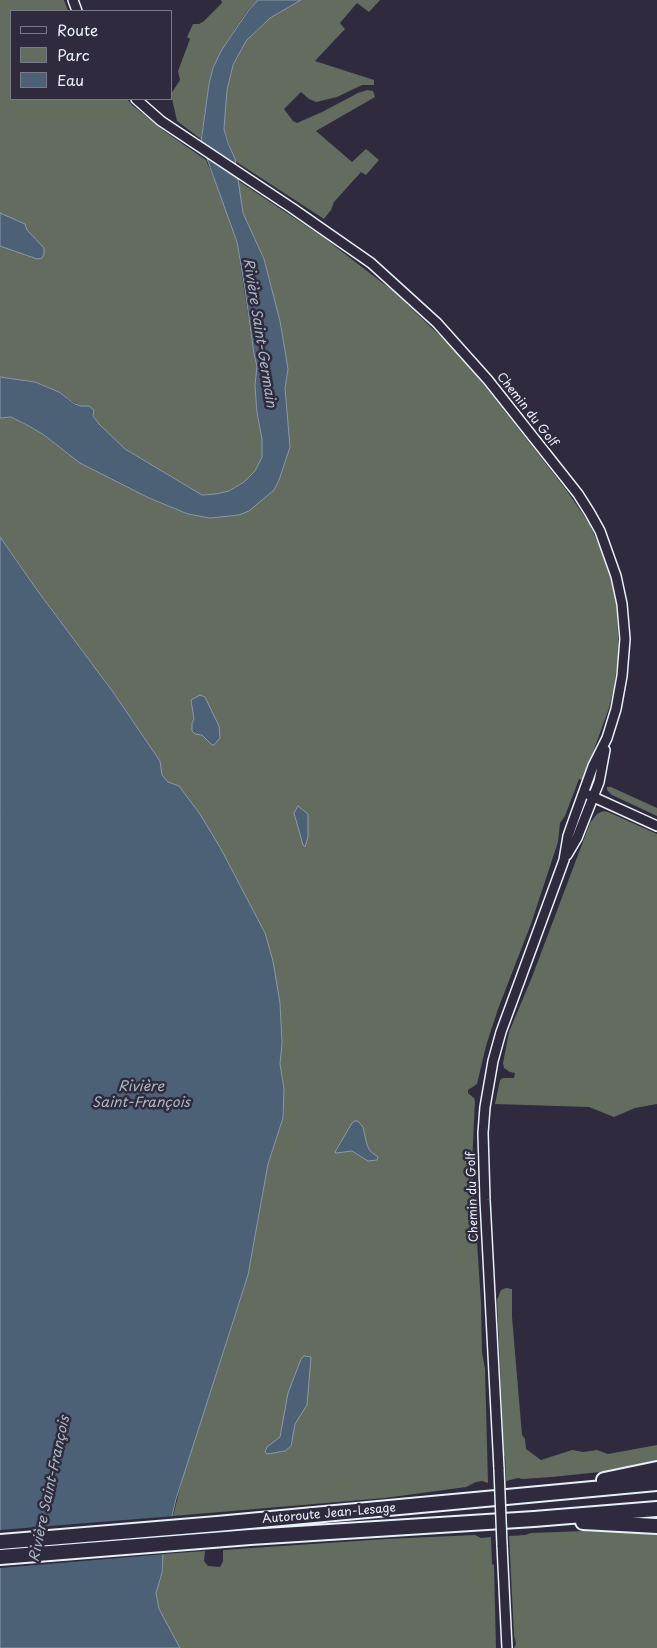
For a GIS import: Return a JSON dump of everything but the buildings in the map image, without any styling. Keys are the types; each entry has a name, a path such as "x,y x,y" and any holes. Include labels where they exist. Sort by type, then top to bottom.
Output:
{"highway":[{"path":"525,1495 657,1470"},
{"name":"Autoroute Jean-Lesage","path":"0,1542 657,1483"},
{"name":"Autoroute Jean-Lesage","path":"0,1557 213,1540 534,1519 657,1508"},
{"path":"534,1519 657,1526"}],"street":[{"name":"Chemin du Golf","path":"137,100 161,121 371,263 437,323 488,380 578,494 600,531 613,566 620,590 624,620 625,647 622,676 616,709 607,738"},
{"path":"564,860 568,836 593,766 607,738"},
{"path":"564,860 577,838 599,782 607,738"},
{"path":"584,792 657,826"},
{"name":"Chemin du Golf","path":"507,1648 483,1133 485,1107 493,1061 501,1032 564,860"}],"green space":[{"path":"0,0 64,0 68,10 10,10 10,100 128,100 164,131 206,160 221,195 237,243 257,366 255,385 257,413 262,439 262,457 255,471 244,482 229,491 202,495 125,449 99,424 93,415 59,392 35,382 0,377"},
{"path":"221,0 258,0 247,11 221,51 213,68 201,139 177,121 172,92 180,80 178,71 190,39 187,37 193,24 199,24 204,21 222,3"},
{"path":"301,0 380,0 369,12 357,3 340,23 345,29 315,61 374,80 374,85 362,85 337,97 316,102 301,92 284,109 293,121 297,123 358,93 367,90 373,91 375,97 316,131 352,162 366,149 379,160 366,175 361,172 334,202 324,219 235,161 224,129 227,90 233,65 246,41 270,18"},
{"path":"237,180 323,237 393,291 454,349 474,372 567,491 589,523 606,561 616,597 619,650 614,688 609,708 583,780 579,779 565,816 560,823 558,842 531,924 498,1009 486,1046 477,1084 468,1090 468,1093 475,1101 472,1165 481,1303 482,1352 485,1369 488,1483 482,1481 466,1487 385,1498 173,1516 183,1477 248,1275 268,1164 283,1118 284,1089 280,1064 282,1043 280,1003 265,933 221,849 179,786 168,782 161,775 160,761 113,692 0,537 0,418 11,417 29,426 44,435 80,463 149,498 188,514 210,518 239,515 274,490 290,447 285,388 288,369 280,321 264,259 243,213"},
{"path":"607,787 611,787 657,808 657,816 612,795 607,790"},
{"path":"603,811 657,834 657,1104 635,1108 614,1117 589,1107 495,1104 500,1080 503,1078 514,1078 515,1073 504,1068 503,1063 509,1032 532,977 590,823 597,814"},
{"path":"506,1288 512,1289 512,1317 522,1435 525,1439 526,1449 541,1460 572,1450 583,1452 597,1450 608,1454 657,1445 657,1463 600,1472 518,1478 506,1481 497,1300 501,1290"},
{"path":"584,1531 657,1533 657,1648 514,1648 516,1644 509,1536 531,1533"},
{"path":"475,1535 481,1538 491,1537 492,1564 494,1565 496,1648 180,1648 159,1609 156,1593 162,1573 163,1554 205,1551 204,1561 208,1566 220,1567 223,1561 223,1550"}],"water":[{"name":"Rivière Saint-Germain","path":"258,0 301,0 270,18 246,41 233,65 227,90 224,129 235,159 243,213 264,259 280,321 288,369 285,388 290,447 274,490 249,511 239,515 210,518 188,514 149,498 80,463 44,435 29,426 11,417 0,418 0,377 35,382 59,392 75,404 89,406 94,410 93,416 99,424 125,449 202,495 229,491 244,482 255,471 262,457 262,439 257,413 255,385 257,366 245,289 237,242 201,142 213,68 221,51 248,11"},
{"path":"0,213 25,224 27,230 44,248 42,258 37,259 0,246"},
{"name":"Rivière Saint-François","path":"0,537 113,692 160,761 162,775 168,782 179,786 200,814 221,849 265,933 273,961 280,1003 282,1043 280,1064 284,1089 283,1118 268,1164 248,1275 176,1499 163,1554 162,1573 156,1593 159,1609 180,1648 0,1648"},
{"path":"200,695 205,697 219,726 220,738 214,745 202,735 195,734 192,731 194,719 191,700"},
{"path":"298,806 308,814 308,837 305,847 294,813"},
{"path":"355,1121 358,1121 363,1127 367,1145 370,1151 378,1157 377,1160 368,1161 352,1151 335,1152"},
{"path":"304,1356 311,1357 307,1405 295,1424 291,1446 285,1451 267,1454 265,1452 267,1447 280,1437 288,1393 301,1359"}],"pier":[{"path":"175,1516 166,1554 0,1568 0,1530"}]}
